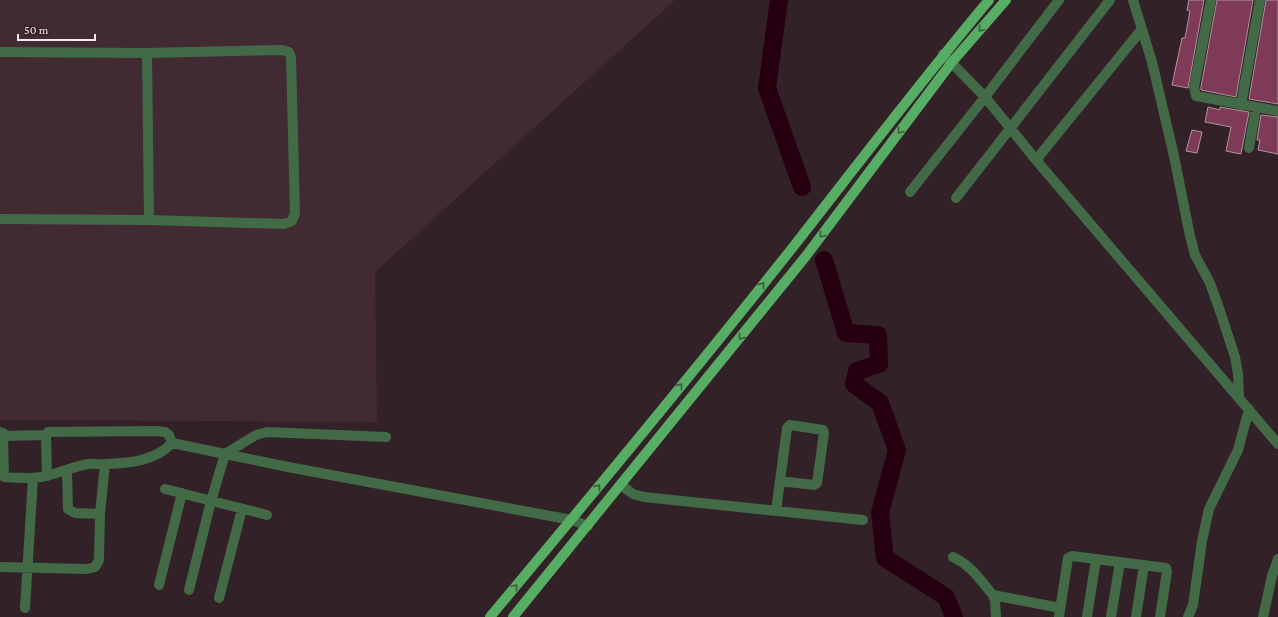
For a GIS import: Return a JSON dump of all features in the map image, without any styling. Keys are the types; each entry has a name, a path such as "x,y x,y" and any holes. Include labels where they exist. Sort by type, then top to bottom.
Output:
{"main road":[{"path":"490,617 572,520 792,248 943,54 988,0"},
{"path":"513,617 806,256 952,62 1006,0"}],"street":[{"path":"910,192 986,97 1059,0"},
{"path":"956,198 1110,0"},
{"path":"1133,0 1157,84 1194,249 1210,283 1235,357 1238,374 1239,397"},
{"path":"1210,0 1194,91 1196,96 1278,111"},
{"path":"1241,105 1260,0"},
{"path":"1036,160 1142,29"},
{"path":"0,52 146,53 282,50 289,52 291,58 295,213 292,221 284,224 149,220 0,219"},
{"path":"146,53 149,220"},
{"path":"943,54 986,97 1036,160 1278,444"},
{"path":"1249,148 1256,108"},
{"path":"1188,617 1193,605 1202,541 1209,509 1238,450 1249,410"},
{"path":"776,511 787,428 788,426 790,424 823,430 824,433 817,483 814,485 780,481"},
{"path":"52,431 156,431 165,432 169,435 172,443 168,448 156,456 141,461 105,464 94,463 47,476 34,478 2,478 1,434 46,435 48,432 52,431"},
{"path":"189,590 211,500 225,454 256,434 267,432 386,437"},
{"path":"46,435 47,476"},
{"path":"172,443 295,468 572,520 588,526"},
{"path":"0,567 87,569 95,567 99,560 100,514 105,464"},
{"path":"67,471 68,509 70,512 100,514"},
{"path":"25,608 34,478"},
{"path":"621,485 638,496 864,520"},
{"path":"165,489 266,515"},
{"path":"159,585 182,493"},
{"path":"219,598 242,509"},
{"path":"993,595 1060,613 1069,556 1163,567 1167,569 1160,617"},
{"path":"953,557 971,568 993,595 996,617"},
{"path":"1263,617 1272,576 1278,558"},
{"path":"1087,617 1096,559"},
{"path":"1111,617 1120,562"},
{"path":"1136,617 1144,565"}],"shaded area":[{"path":"0,0 675,0 375,272 377,422 0,420"}],"building":[{"path":"1189,0 1204,0 1188,88 1172,85 1182,38 1185,38 1190,11 1187,10"},
{"path":"1217,0 1253,0 1236,97 1201,90"},
{"path":"1266,0 1278,0 1278,104 1249,99"},
{"path":"1208,107 1220,110 1220,107 1249,112 1241,154 1226,151 1231,127 1205,122"},
{"path":"1261,115 1278,117 1278,154 1258,150 1260,140 1257,140"},
{"path":"1192,130 1202,132 1197,153 1186,151"}],"waterway":[{"path":"779,0 767,88 802,187"},
{"path":"824,260 846,333 878,335 879,364 857,371 854,384 880,403 897,450 880,513 885,558 946,597 954,617"}]}
